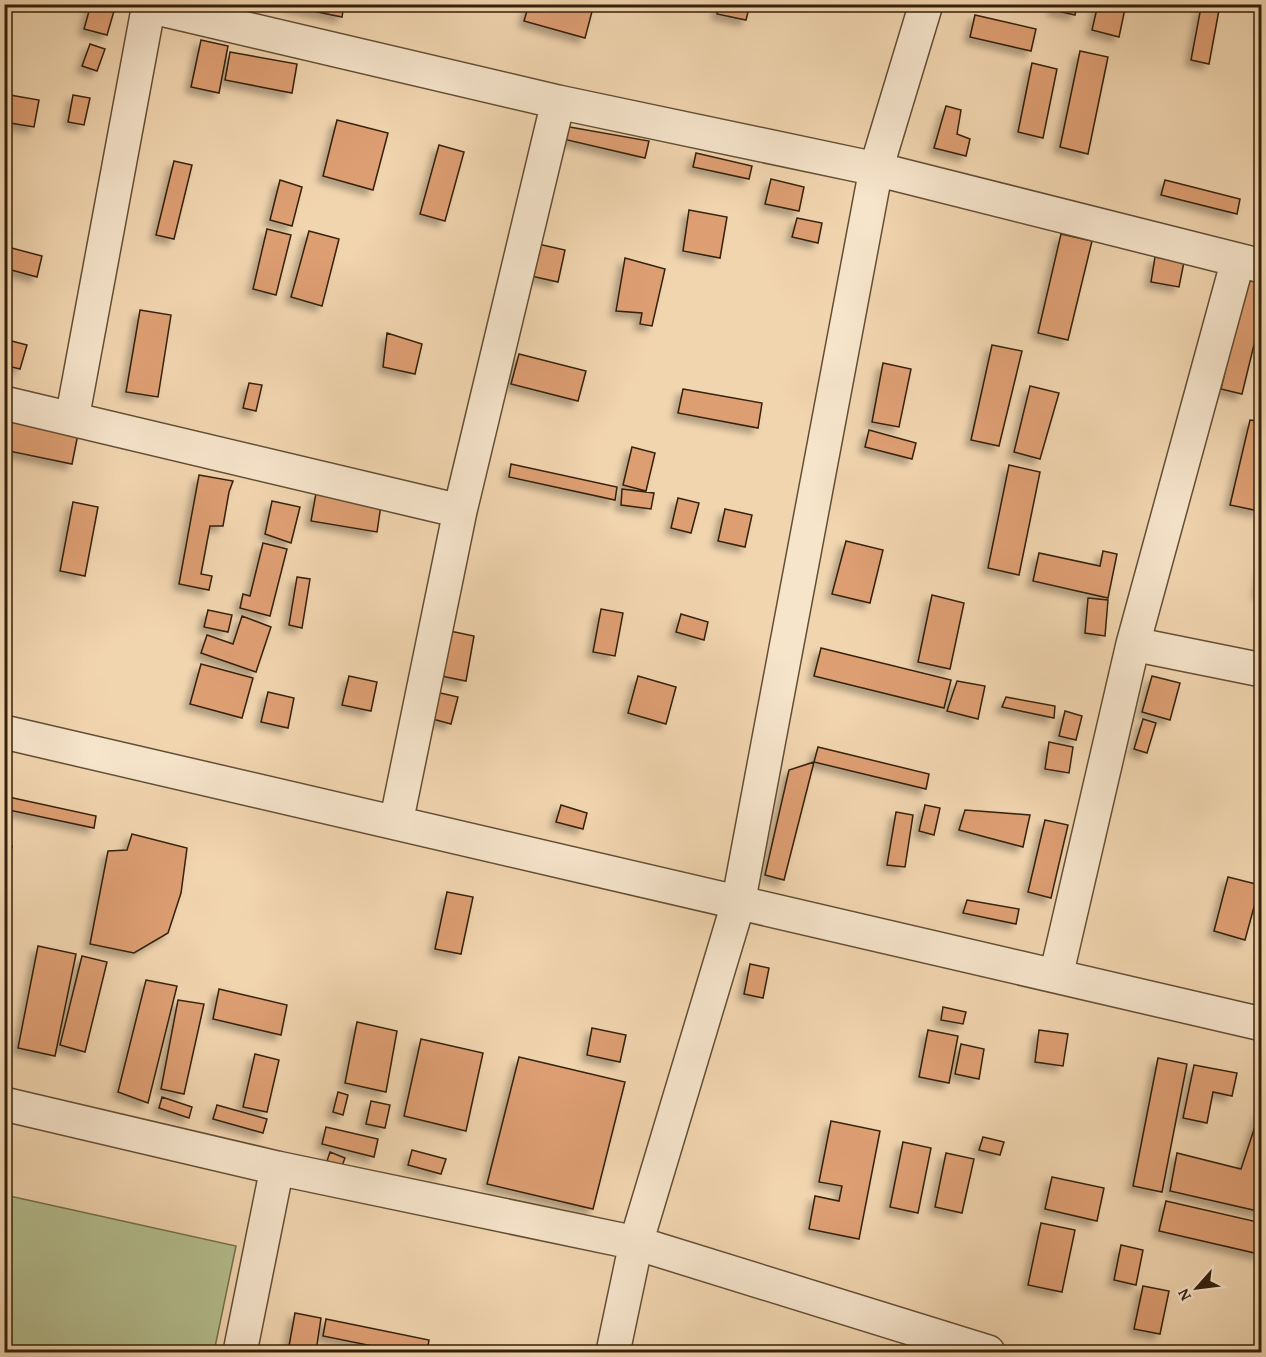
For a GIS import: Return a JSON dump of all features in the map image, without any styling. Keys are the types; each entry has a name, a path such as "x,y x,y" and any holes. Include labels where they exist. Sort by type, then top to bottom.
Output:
{"street":[{"path":"613,1353 636,1243 738,904 876,169 926,4"},
{"path":"72,419 148,5 558,102 876,169 1250,263 1133,644 1056,976"},
{"path":"396,823 460,512 558,102"},
{"path":"4,403 460,512"},
{"path":"1133,644 1262,670"},
{"path":"4,732 1262,1024"},
{"path":"4,1104 277,1168 636,1243 974,1351"},
{"path":"240,1353 277,1168"}],"green space":[{"path":"5,1195 236,1246 214,1352 5,1352"}],"building":[{"path":"91,4 114,11 107,35 84,29"},
{"path":"288,4 344,4 342,17 288,6"},
{"path":"529,4 594,4 585,38 524,21"},
{"path":"719,4 750,4 746,20 717,14"},
{"path":"1054,4 1077,4 1075,15 1053,10"},
{"path":"1098,4 1126,4 1119,37 1092,30"},
{"path":"1201,7 1219,10 1209,64 1191,60"},
{"path":"975,15 1036,29 1031,51 970,37"},
{"path":"201,40 228,46 219,93 191,87"},
{"path":"90,44 105,49 97,71 82,66"},
{"path":"1080,51 1108,57 1088,154 1060,147"},
{"path":"230,52 297,64 292,93 225,80"},
{"path":"1032,63 1057,69 1043,138 1018,132"},
{"path":"4,94 39,100 34,127 4,122"},
{"path":"73,95 90,98 84,125 68,122"},
{"path":"946,106 961,110 957,134 970,139 966,156 934,148"},
{"path":"337,120 388,133 373,190 323,176"},
{"path":"564,126 649,141 645,158 563,139"},
{"path":"439,145 464,152 445,221 420,214"},
{"path":"696,153 752,166 749,179 693,167"},
{"path":"174,161 192,165 174,239 156,235"},
{"path":"771,179 804,187 799,211 765,204"},
{"path":"280,180 302,187 292,226 270,220"},
{"path":"1165,180 1240,199 1237,214 1161,195"},
{"path":"689,210 727,217 720,258 683,251"},
{"path":"797,218 822,223 818,243 792,237"},
{"path":"267,229 291,235 276,295 253,289"},
{"path":"309,231 339,239 322,306 291,297"},
{"path":"1061,234 1092,241 1068,340 1038,333"},
{"path":"538,244 565,250 558,282 531,276"},
{"path":"4,246 42,256 37,277 4,268"},
{"path":"1155,257 1184,262 1179,287 1151,282"},
{"path":"625,258 665,269 652,326 640,324 642,313 616,311"},
{"path":"1248,273 1262,277 1262,312 1242,394 1221,389"},
{"path":"140,310 171,315 158,397 126,392"},
{"path":"387,333 422,344 415,374 383,367"},
{"path":"4,339 27,345 20,369 4,365"},
{"path":"992,345 1022,351 999,446 971,440"},
{"path":"519,354 586,371 578,401 511,384"},
{"path":"883,363 911,369 899,427 872,422"},
{"path":"249,383 262,385 256,411 243,408"},
{"path":"1030,386 1059,393 1040,459 1014,452"},
{"path":"683,389 762,403 758,428 678,413"},
{"path":"4,414 79,429 72,464 4,450"},
{"path":"1250,420 1262,422 1262,499 1259,511 1230,505"},
{"path":"869,430 916,443 912,459 865,447"},
{"path":"632,447 655,453 646,491 623,485"},
{"path":"511,464 617,487 615,500 509,477"},
{"path":"1009,465 1040,472 1019,575 988,568"},
{"path":"199,475 233,481 223,526 210,526 201,574 212,576 209,590 179,584"},
{"path":"622,489 654,493 651,509 621,505"},
{"path":"316,493 381,505 377,532 311,521"},
{"path":"678,498 699,503 691,533 671,528"},
{"path":"272,501 300,507 291,543 265,534"},
{"path":"73,502 98,507 85,576 60,571"},
{"path":"725,509 752,515 745,547 718,541"},
{"path":"846,541 883,550 870,603 832,594"},
{"path":"263,543 287,549 270,616 240,608 243,594 250,596"},
{"path":"1103,551 1117,554 1108,598 1033,581 1039,553 1100,566"},
{"path":"1262,568 1262,594 1258,593"},
{"path":"297,577 310,579 302,628 289,625"},
{"path":"932,595 964,603 950,669 918,662"},
{"path":"1088,598 1108,600 1105,636 1085,633"},
{"path":"601,609 623,613 615,656 593,652"},
{"path":"208,610 232,615 228,632 204,627"},
{"path":"681,614 708,622 704,640 676,632"},
{"path":"242,616 271,627 256,672 201,653 207,635 233,644"},
{"path":"450,631 474,636 466,681 441,676"},
{"path":"821,648 951,680 944,708 814,676"},
{"path":"201,664 253,678 242,718 190,704"},
{"path":"349,676 377,682 371,711 342,705"},
{"path":"638,676 676,687 666,724 628,713"},
{"path":"1152,676 1180,683 1170,720 1142,712"},
{"path":"957,681 985,686 978,719 947,711"},
{"path":"268,692 294,698 288,728 261,722"},
{"path":"436,692 458,697 451,724 429,718"},
{"path":"1006,697 1055,706 1054,718 1002,707"},
{"path":"1065,711 1082,716 1076,740 1059,736"},
{"path":"1143,719 1156,723 1147,753 1134,749"},
{"path":"1049,742 1073,747 1069,773 1045,769"},
{"path":"818,747 929,774 926,789 814,762"},
{"path":"814,762 784,880 765,875 789,770"},
{"path":"4,796 96,816 94,828 4,809"},
{"path":"561,805 587,813 583,829 556,822"},
{"path":"925,805 940,808 934,835 919,831"},
{"path":"965,810 1030,815 1023,847 959,830"},
{"path":"896,812 913,815 905,867 887,865"},
{"path":"1045,820 1068,825 1051,898 1028,892"},
{"path":"132,834 187,848 181,893 168,933 134,953 90,944 108,851 127,850"},
{"path":"4,845 12,846 5,883 4,883"},
{"path":"1228,877 1260,885 1245,940 1214,931"},
{"path":"447,892 473,897 461,954 435,949"},
{"path":"967,900 1019,909 1016,924 963,913"},
{"path":"38,946 76,954 55,1056 18,1048"},
{"path":"82,956 107,962 85,1052 60,1045"},
{"path":"750,964 769,968 763,998 744,994"},
{"path":"146,980 177,986 148,1103 118,1092"},
{"path":"219,989 287,1005 281,1035 213,1019"},
{"path":"178,1000 204,1004 184,1094 161,1089"},
{"path":"943,1007 966,1012 963,1024 941,1020"},
{"path":"357,1022 397,1031 386,1092 345,1083"},
{"path":"592,1028 626,1035 620,1062 587,1055"},
{"path":"928,1030 958,1036 949,1083 919,1077"},
{"path":"1039,1030 1068,1034 1063,1066 1035,1062"},
{"path":"421,1039 483,1053 466,1131 404,1116"},
{"path":"961,1044 984,1049 979,1079 955,1074"},
{"path":"255,1054 279,1060 267,1112 243,1107"},
{"path":"519,1057 625,1082 593,1209 487,1184"},
{"path":"1158,1058 1187,1064 1162,1192 1133,1186"},
{"path":"1194,1065 1237,1073 1232,1096 1213,1092 1207,1123 1183,1118"},
{"path":"338,1092 348,1095 343,1115 333,1112"},
{"path":"162,1097 192,1107 189,1118 159,1108"},
{"path":"371,1101 390,1105 385,1128 366,1124"},
{"path":"217,1105 267,1119 263,1133 213,1119"},
{"path":"1261,1108 1262,1212 1170,1191 1177,1153 1241,1169"},
{"path":"831,1121 880,1131 859,1239 809,1229 815,1196 839,1201 842,1186 819,1182"},
{"path":"326,1127 378,1139 374,1157 322,1144"},
{"path":"983,1137 1004,1142 1000,1155 979,1150"},
{"path":"903,1142 931,1148 918,1213 890,1207"},
{"path":"412,1150 446,1159 441,1174 408,1165"},
{"path":"330,1152 345,1158 342,1166 327,1161"},
{"path":"946,1153 974,1159 962,1213 935,1207"},
{"path":"1052,1177 1104,1188 1097,1221 1045,1209"},
{"path":"1166,1201 1262,1223 1262,1242 1259,1254 1159,1231"},
{"path":"1041,1223 1075,1230 1062,1292 1028,1285"},
{"path":"1121,1245 1143,1250 1136,1285 1114,1280"},
{"path":"1143,1286 1169,1291 1160,1334 1134,1329"},
{"path":"295,1313 321,1318 316,1351 289,1346"},
{"path":"326,1319 429,1340 427,1352 402,1352 323,1336"}]}
